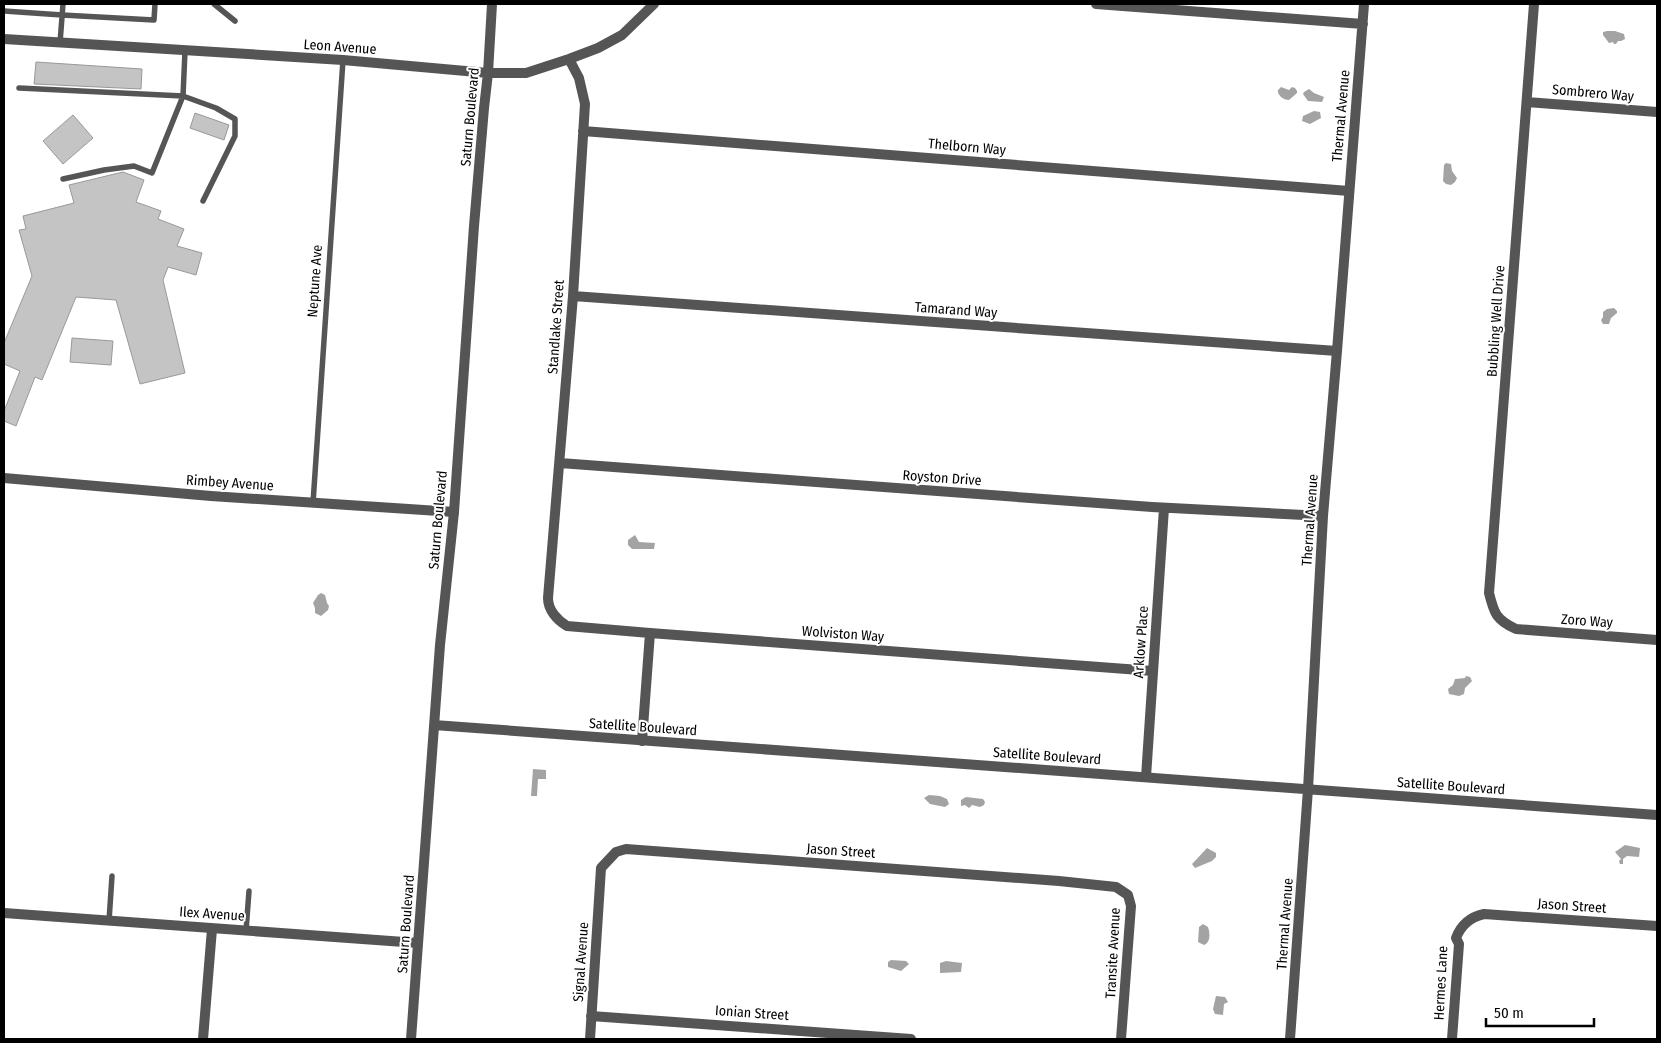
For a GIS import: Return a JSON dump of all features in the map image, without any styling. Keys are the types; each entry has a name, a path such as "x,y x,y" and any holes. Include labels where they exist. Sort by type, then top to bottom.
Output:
{"street":[{"name":"Saturn Boulevard","path":"411,1039 440,645 454,512 492,4"},
{"name":"Leon Avenue","path":"4,39 342,60 488,73 526,73 598,48 622,35 654,4"},
{"path":"1096,4 1363,24"},
{"name":"Thermal Avenue","path":"1290,1039 1308,789 1323,516 1338,351 1364,4"},
{"name":"Bubbling Well Drive","path":"1516,629 1504,623 1494,613 1489,593 1534,4"},
{"name":"Standlake Street","path":"548,598 573,296 585,104 579,78 569,59"},
{"name":"Sombrero Way","path":"1527,102 1657,112"},
{"name":"Thelborn Way","path":"583,131 1349,191"},
{"name":"Tamarand Way","path":"573,296 1338,351"},
{"name":"Royston Drive","path":"560,463 1164,508 1323,516"},
{"name":"Rimbey Avenue","path":"4,478 211,496 454,512"},
{"name":"Arklow Place","path":"1146,777 1164,508"},
{"name":"Wolviston Way","path":"548,598 548,606 559,621 567,626 1153,671"},
{"name":"Zoro Way","path":"1516,629 1657,640"},
{"path":"642,740 650,633"},
{"path":"1657,634 1657,640"},
{"name":"Satellite Boulevard","path":"434,725 1657,815"},
{"name":"Jason Street","path":"600,886 601,868 616,852 626,849 1104,885"},
{"name":"Transite Avenue","path":"1104,885 1116,887 1128,895 1131,906 1121,1039"},
{"name":"Signal Avenue","path":"590,1039 600,886"},
{"name":"Ilex Avenue","path":"4,913 418,943"},
{"name":"Jason Street","path":"1484,914 1657,926"},
{"name":"Hermes Lane","path":"1452,1039 1459,944 1456,938 1460,928 1474,916 1484,914"},
{"path":"203,1039 212,929"},
{"name":"Ionian Street","path":"591,1016 911,1039"}],"lane":[{"path":"60,43 63,4"},
{"path":"4,11 62,16 154,20 155,4"},
{"path":"214,4 235,21"},
{"path":"63,179 134,166 152,173 184,96 185,51"},
{"name":"Neptune Ave","path":"313,503 342,60"},
{"path":"19,88 184,96 216,108 235,120 235,136 203,201"},
{"path":"109,921 112,876"},
{"path":"246,931 249,892"}],"shaded area":[{"path":"1603,32 1624,34 1625,39 1618,41 1616,44 1613,42 1609,43 1603,35"},
{"path":"1281,87 1289,90 1292,87 1295,88 1297,93 1289,100 1285,99 1278,94 1278,90"},
{"path":"1309,89 1324,97 1322,102 1308,101 1303,94"},
{"path":"1314,111 1320,112 1321,118 1310,124 1302,121 1303,116"},
{"path":"1446,163 1451,164 1452,171 1457,178 1451,185 1443,181 1444,165"},
{"path":"1614,308 1617,313 1611,318 1609,324 1603,324 1601,320 1603,312"},
{"path":"635,535 639,542 655,543 654,549 632,549 628,545 628,540"},
{"path":"321,593 325,595 329,606 328,610 321,616 315,613 313,603"},
{"path":"1466,676 1470,677 1472,681 1465,688 1464,694 1459,696 1449,694 1448,689 1453,685 1455,679 1465,678"},
{"path":"533,769 546,770 546,779 538,779 537,796 531,796"},
{"path":"929,795 947,799 949,804 945,807 930,804 924,798"},
{"path":"966,797 983,799 984,805 980,807 972,805 969,808 965,805 961,806 961,800"},
{"path":"1625,845 1640,848 1639,857 1627,856 1623,859 1623,864 1620,864 1619,861 1621,859 1615,852"},
{"path":"1207,848 1216,853 1216,857 1212,861 1195,868 1192,864"},
{"path":"1203,924 1208,927 1209,935 1208,942 1204,945 1198,942 1199,927"},
{"path":"891,960 906,961 909,964 901,971 888,967 888,962"},
{"path":"946,961 962,963 961,972 940,973 940,963"},
{"path":"1216,996 1225,997 1228,1002 1224,1004 1223,1015 1215,1014 1213,1009"}],"building":[{"path":"36,62 142,69 141,89 34,84"},
{"path":"195,113 229,125 224,140 190,128"},
{"path":"73,115 93,138 63,164 43,141"},
{"path":"123,172 144,180 136,202 161,211 158,219 184,229 177,246 202,253 196,275 168,267 163,280 185,373 140,384 116,300 76,297 42,380 35,377 16,426 4,421 4,411 20,371 4,364 4,343 32,276 19,230 26,229 23,216 74,203 69,185"},
{"path":"72,338 113,341 111,365 70,362"}]}
